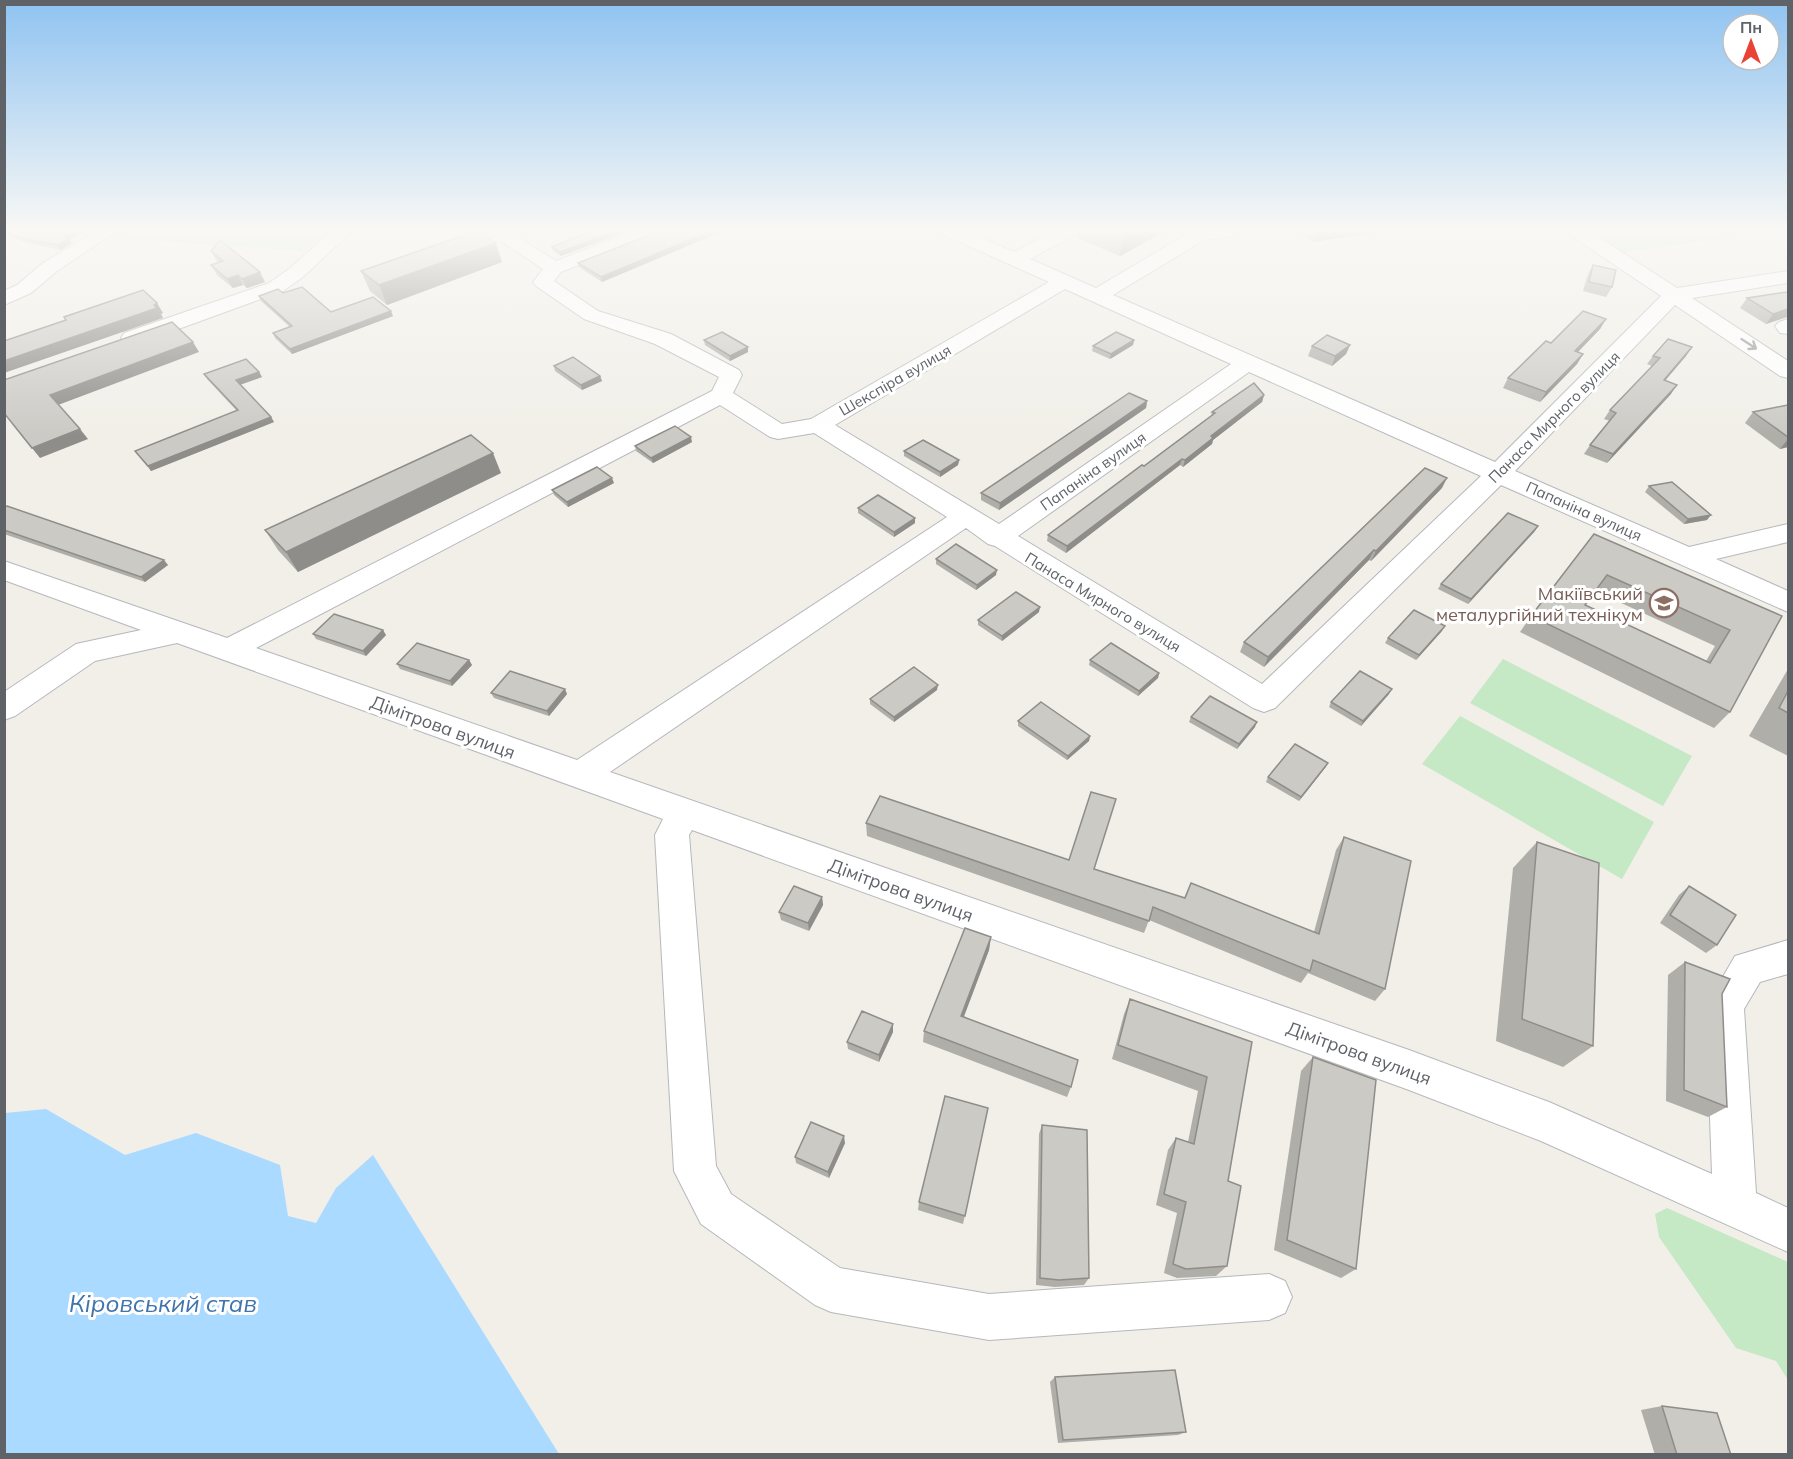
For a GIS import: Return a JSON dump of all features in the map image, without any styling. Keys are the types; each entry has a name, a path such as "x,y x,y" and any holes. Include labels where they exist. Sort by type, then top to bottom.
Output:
{"street":[{"path":"113,345 242,299"},
{"path":"228,650 721,395 731,375 663,339 591,315 568,299"},
{"name":"Шекспіра вулиця","path":"818,425 1034,299"},
{"name":"Папаніна вулиця","path":"1104,299 1788,602"},
{"name":"Панаса Мирного вулиця","path":"818,425 997,538 1263,700 1499,473 1670,299"},
{"path":"1680,299 1788,371"},
{"name":"Папаніна вулиця","path":"997,538 1248,362"},
{"path":"721,395 778,432 818,425"},
{"path":"580,775 965,518"},
{"path":"1687,557 1788,533"},
{"name":"Дімітрова вулиця","path":"4,570 1527,1115 1788,1230"},
{"path":"4,708 86,652 178,632"},
{"path":"683,812 672,835 695,1171 716,1209 831,1289 989,1317 1269,1298"},
{"path":"1735,1206 1725,1006 1748,968 1788,957"}],"green space":[{"path":"1503,659 1692,756 1663,806 1470,703"},
{"path":"1460,716 1654,822 1622,879 1422,764"},
{"path":"1667,1208 1788,1262 1788,1380 1776,1361 1736,1348 1659,1237 1655,1214"}],"water":[{"name":"Кіровський став","path":"46,1109 125,1155 196,1133 280,1165 288,1216 316,1223 336,1188 373,1155 559,1454 5,1454 5,1113"}],"building":[{"path":"116,299 153,299 157,303 154,305 157,308 4,361 4,341 66,320 64,317"},
{"path":"262,299 316,299 331,312 367,299 376,299 391,311 290,349 273,333 292,326"},
{"path":"1749,299 1788,299 1788,309 1773,314"},
{"path":"1583,311 1606,319 1575,351 1583,354 1546,392 1508,378 1546,341 1551,343"},
{"path":"172,322 193,342 50,395 80,429 32,448 4,413 4,380"},
{"path":"722,332 748,347 730,356 704,340"},
{"path":"1116,332 1134,340 1111,354 1093,346"},
{"path":"1327,335 1350,345 1335,356 1312,346"},
{"path":"1668,339 1692,347 1664,380 1677,385 1613,454 1590,445 1616,413 1610,410 1660,358 1653,356"},
{"path":"573,357 600,376 581,385 554,366"},
{"path":"246,359 259,372 236,380 271,417 148,466 135,451 238,410 204,374"},
{"path":"1254,383 1264,395 1211,436 1213,438 1185,460 1182,459 1067,546 1048,535 1215,413 1212,412"},
{"path":"1129,393 1147,401 1000,503 981,493"},
{"path":"1788,405 1788,437 1753,412"},
{"path":"675,426 691,437 651,458 635,446"},
{"path":"471,435 493,453 286,552 265,530"},
{"path":"923,440 959,460 940,472 904,451"},
{"path":"597,467 612,478 567,502 552,490"},
{"path":"1425,468 1447,478 1268,657 1244,642"},
{"path":"1672,482 1711,515 1688,519 1649,486"},
{"path":"878,495 915,518 894,532 858,508"},
{"path":"7,506 164,560 141,577 4,530 4,508"},
{"path":"1508,513 1538,526 1471,599 1441,584"},
{"path":"1594,534 1782,616 1730,712 1531,616","holes":["1607,575 1730,630 1710,663 1585,605"]},
{"path":"956,544 997,570 977,585 936,559"},
{"path":"1016,592 1040,607 1002,636 978,620"},
{"path":"1414,610 1445,626 1419,655 1388,638"},
{"path":"334,614 383,630 363,651 313,634"},
{"path":"417,643 469,660 450,681 397,664"},
{"path":"1111,643 1159,673 1139,691 1090,660"},
{"path":"914,667 938,685 894,717 870,699"},
{"path":"510,671 565,689 547,711 491,693"},
{"path":"1360,671 1392,689 1363,721 1331,702"},
{"path":"1788,691 1788,713 1779,708"},
{"path":"1210,696 1257,722 1239,744 1191,717"},
{"path":"1041,702 1090,736 1068,756 1018,721"},
{"path":"1295,744 1328,763 1301,797 1268,777"},
{"path":"1091,792 1116,799 1094,869 1185,898 1191,883 1319,934 1344,837 1411,861 1385,989 1313,960 1310,971 1153,907 1149,921 866,823 880,796 1069,860"},
{"path":"1537,842 1599,863 1593,1046 1522,1019"},
{"path":"794,886 822,897 808,923 779,912"},
{"path":"1689,886 1736,915 1717,945 1670,915"},
{"path":"965,928 991,937 961,1016 1078,1060 1071,1087 924,1031"},
{"path":"1685,962 1730,979 1722,994 1727,1107 1684,1090"},
{"path":"1130,999 1252,1042 1228,1181 1241,1186 1227,1266 1186,1269 1173,1264 1186,1202 1164,1194 1176,1138 1194,1144 1207,1077 1118,1045"},
{"path":"862,1011 893,1024 879,1055 847,1042"},
{"path":"1313,1057 1376,1080 1356,1269 1287,1240"},
{"path":"945,1096 988,1108 965,1216 919,1202"},
{"path":"811,1122 844,1136 828,1172 795,1157"},
{"path":"1042,1125 1087,1130 1089,1278 1059,1280 1040,1278"},
{"path":"1175,1370 1186,1432 1063,1440 1055,1377"},
{"path":"1662,1406 1717,1413 1731,1455 1677,1455"}],"place":[{"name":"Макіївський металургійний технікум","path":"1664,603"}]}
